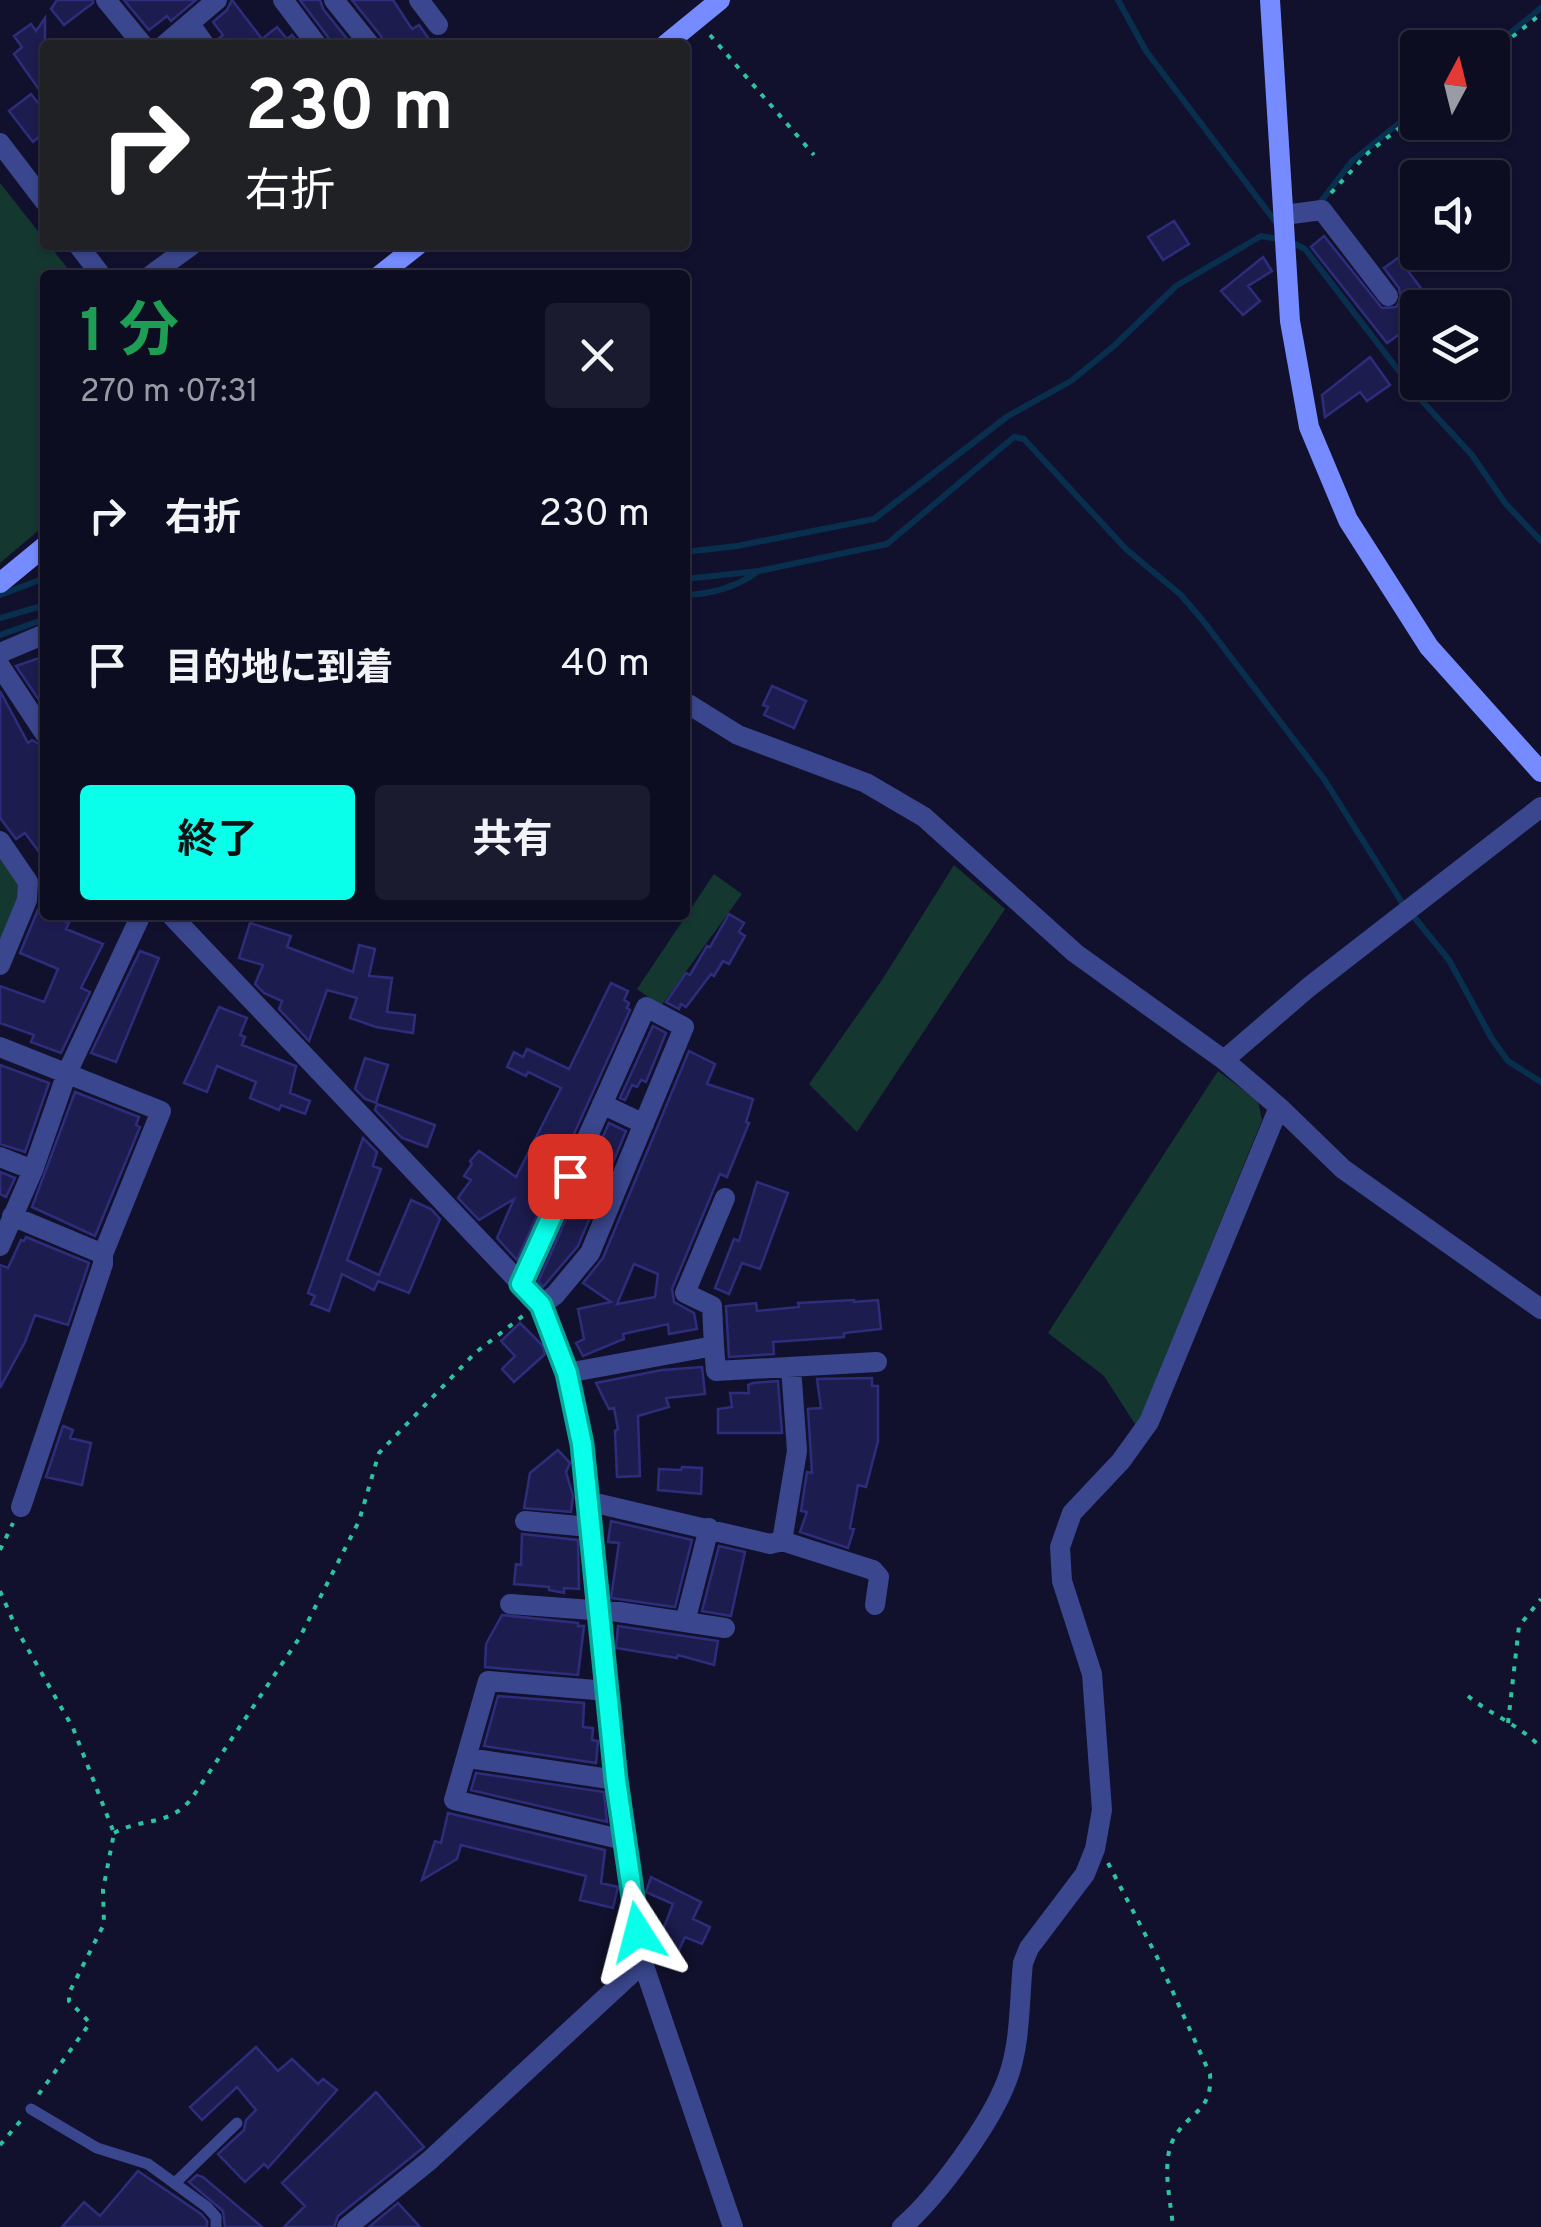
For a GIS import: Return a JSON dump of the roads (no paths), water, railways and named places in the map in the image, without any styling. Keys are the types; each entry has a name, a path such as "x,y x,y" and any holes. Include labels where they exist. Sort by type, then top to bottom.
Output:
{"street":[{"path":"106,0 139,40"},
{"path":"170,40 217,0"},
{"path":"283,0 313,40"},
{"path":"334,0 366,40"},
{"path":"418,0 438,26"},
{"path":"671,40 720,0"},
{"path":"1270,0 1300,216 1286,254 1290,320 1309,427 1348,520 1429,647 1541,772"},
{"path":"190,24 201,40"},
{"path":"0,142 40,195"},
{"path":"1300,216 1388,296"},
{"path":"82,250 97,270"},
{"path":"157,270 185,250"},
{"path":"386,270 412,250"},
{"path":"0,582 40,550"},
{"path":"0,653 40,636"},
{"path":"0,666 40,726"},
{"path":"690,705 738,735 866,783 924,817 1074,954 1224,1060 1279,1106 1343,1169 1541,1309"},
{"path":"1224,1060 1310,987 1541,807"},
{"path":"0,840 28,882 27,900 0,965"},
{"path":"0,1246 68,1074 139,920"},
{"path":"176,920 541,1305 567,1373 582,1444 616,1780 643,1963 733,2227"},
{"path":"521,1284 646,1007 684,1027 590,1254 541,1305"},
{"path":"0,1047 161,1111 103,1254 103,1264 20,1507"},
{"path":"602,1104 644,1124"},
{"path":"902,2227 949,2173 988,2117 1007,2080 1023,1963 1029,1948 1085,1874 1095,1849 1102,1810 1092,1674 1062,1580 1060,1548 1072,1513 1121,1461 1150,1422 1279,1106"},
{"path":"0,1157 32,1170"},
{"path":"725,1198 685,1293 712,1306 716,1370 876,1362"},
{"path":"12,1216 103,1254"},
{"path":"567,1373 714,1346"},
{"path":"782,1541 796,1451 792,1367"},
{"path":"586,1501 770,1544 782,1541 873,1570 879,1577 874,1605"},
{"path":"526,1522 589,1527"},
{"path":"685,1622 710,1528"},
{"path":"510,1604 600,1610 725,1628"},
{"path":"608,1691 488,1681 454,1800 624,1840"},
{"path":"468,1758 616,1780"},
{"path":"347,2227 429,2161 643,1963"}],"lane":[{"path":"30,2108 96,2148 148,2164 207,2207 216,2217 216,2227"},
{"path":"175,2183 238,2123"}],"waterway":[{"path":"1118,0 1146,51 1278,225"},
{"path":"1510,33 1541,8"},
{"path":"1319,204 1352,161 1400,122"},
{"path":"690,551 874,519 1008,416 1071,381 1176,286 1261,236 1289,241 1305,249 1422,401 1472,455 1505,503 1541,541"},
{"path":"690,578 759,571 887,544 1014,437 1024,439 1126,549 1181,595 1204,622 1324,779 1401,901 1449,960 1508,1061 1541,1082"},
{"path":"690,594 723,589 757,572"},
{"path":"0,595 40,580"},
{"path":"0,618 40,606"},
{"path":"0,635 40,621"}]}
